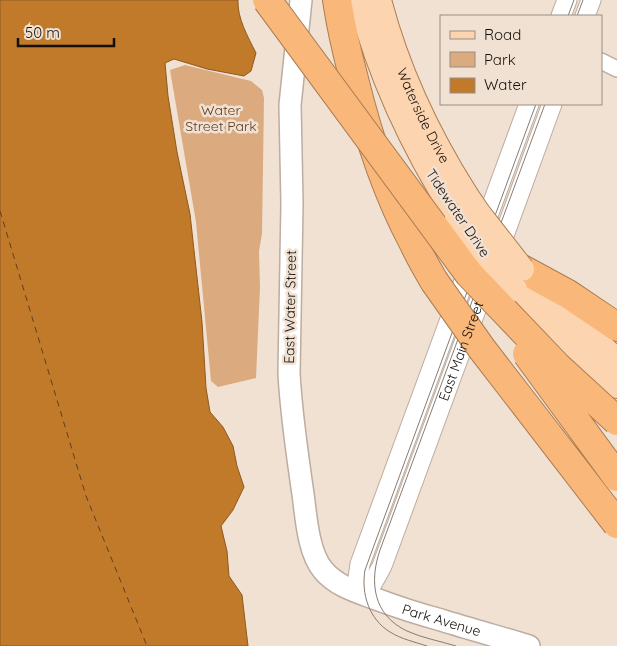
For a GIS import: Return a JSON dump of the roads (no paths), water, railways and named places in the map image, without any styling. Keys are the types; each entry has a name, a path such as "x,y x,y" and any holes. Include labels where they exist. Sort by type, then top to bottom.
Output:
{"highway":[{"path":"267,0 617,477"},
{"path":"337,0 362,111 373,147 393,199 414,244 434,281 465,327 617,524"},
{"path":"469,274 557,366 617,421"},
{"path":"519,279 568,294 617,327"}],"main road":[{"name":"East Water Street","path":"301,0 290,105 292,204 289,372 292,422 314,553 321,568 331,578 339,584 361,594"},
{"name":"Tidewater Drive","path":"360,0 374,52 391,94 421,155 457,217 484,252 572,319 617,361"},
{"name":"Waterside Drive","path":"379,0 395,51 412,94 442,156 488,226 519,279"},
{"name":"Tidewater Drive","path":"519,279 533,308 617,386"},
{"name":"Park Avenue","path":"361,594 398,608 529,646"}],"street":[{"path":"561,15 567,0"},
{"path":"585,15 591,0"},
{"path":"602,62 617,69"},
{"name":"East Main Street","path":"361,594 360,564 529,105"},
{"name":"East Main Street","path":"361,594 382,566 552,105"}],"water":[{"path":"0,0 238,0 241,20 256,53 251,71 244,76 207,69 174,59 165,63 177,152 190,214 202,322 206,388 210,412 223,427 233,446 244,487 233,510 221,526 227,551 229,576 242,595 248,646 0,646"}],"tram line":[{"path":"568,15 574,0"},
{"path":"577,15 583,0"},
{"path":"427,646 390,632 377,620 368,605 366,597 364,588 365,570 536,105"},
{"path":"456,646 425,638 407,631 396,624 381,607 377,596 375,574 380,550 545,105"}],"park label":[{"name":"Water Street Park","path":"221,118"}]}
